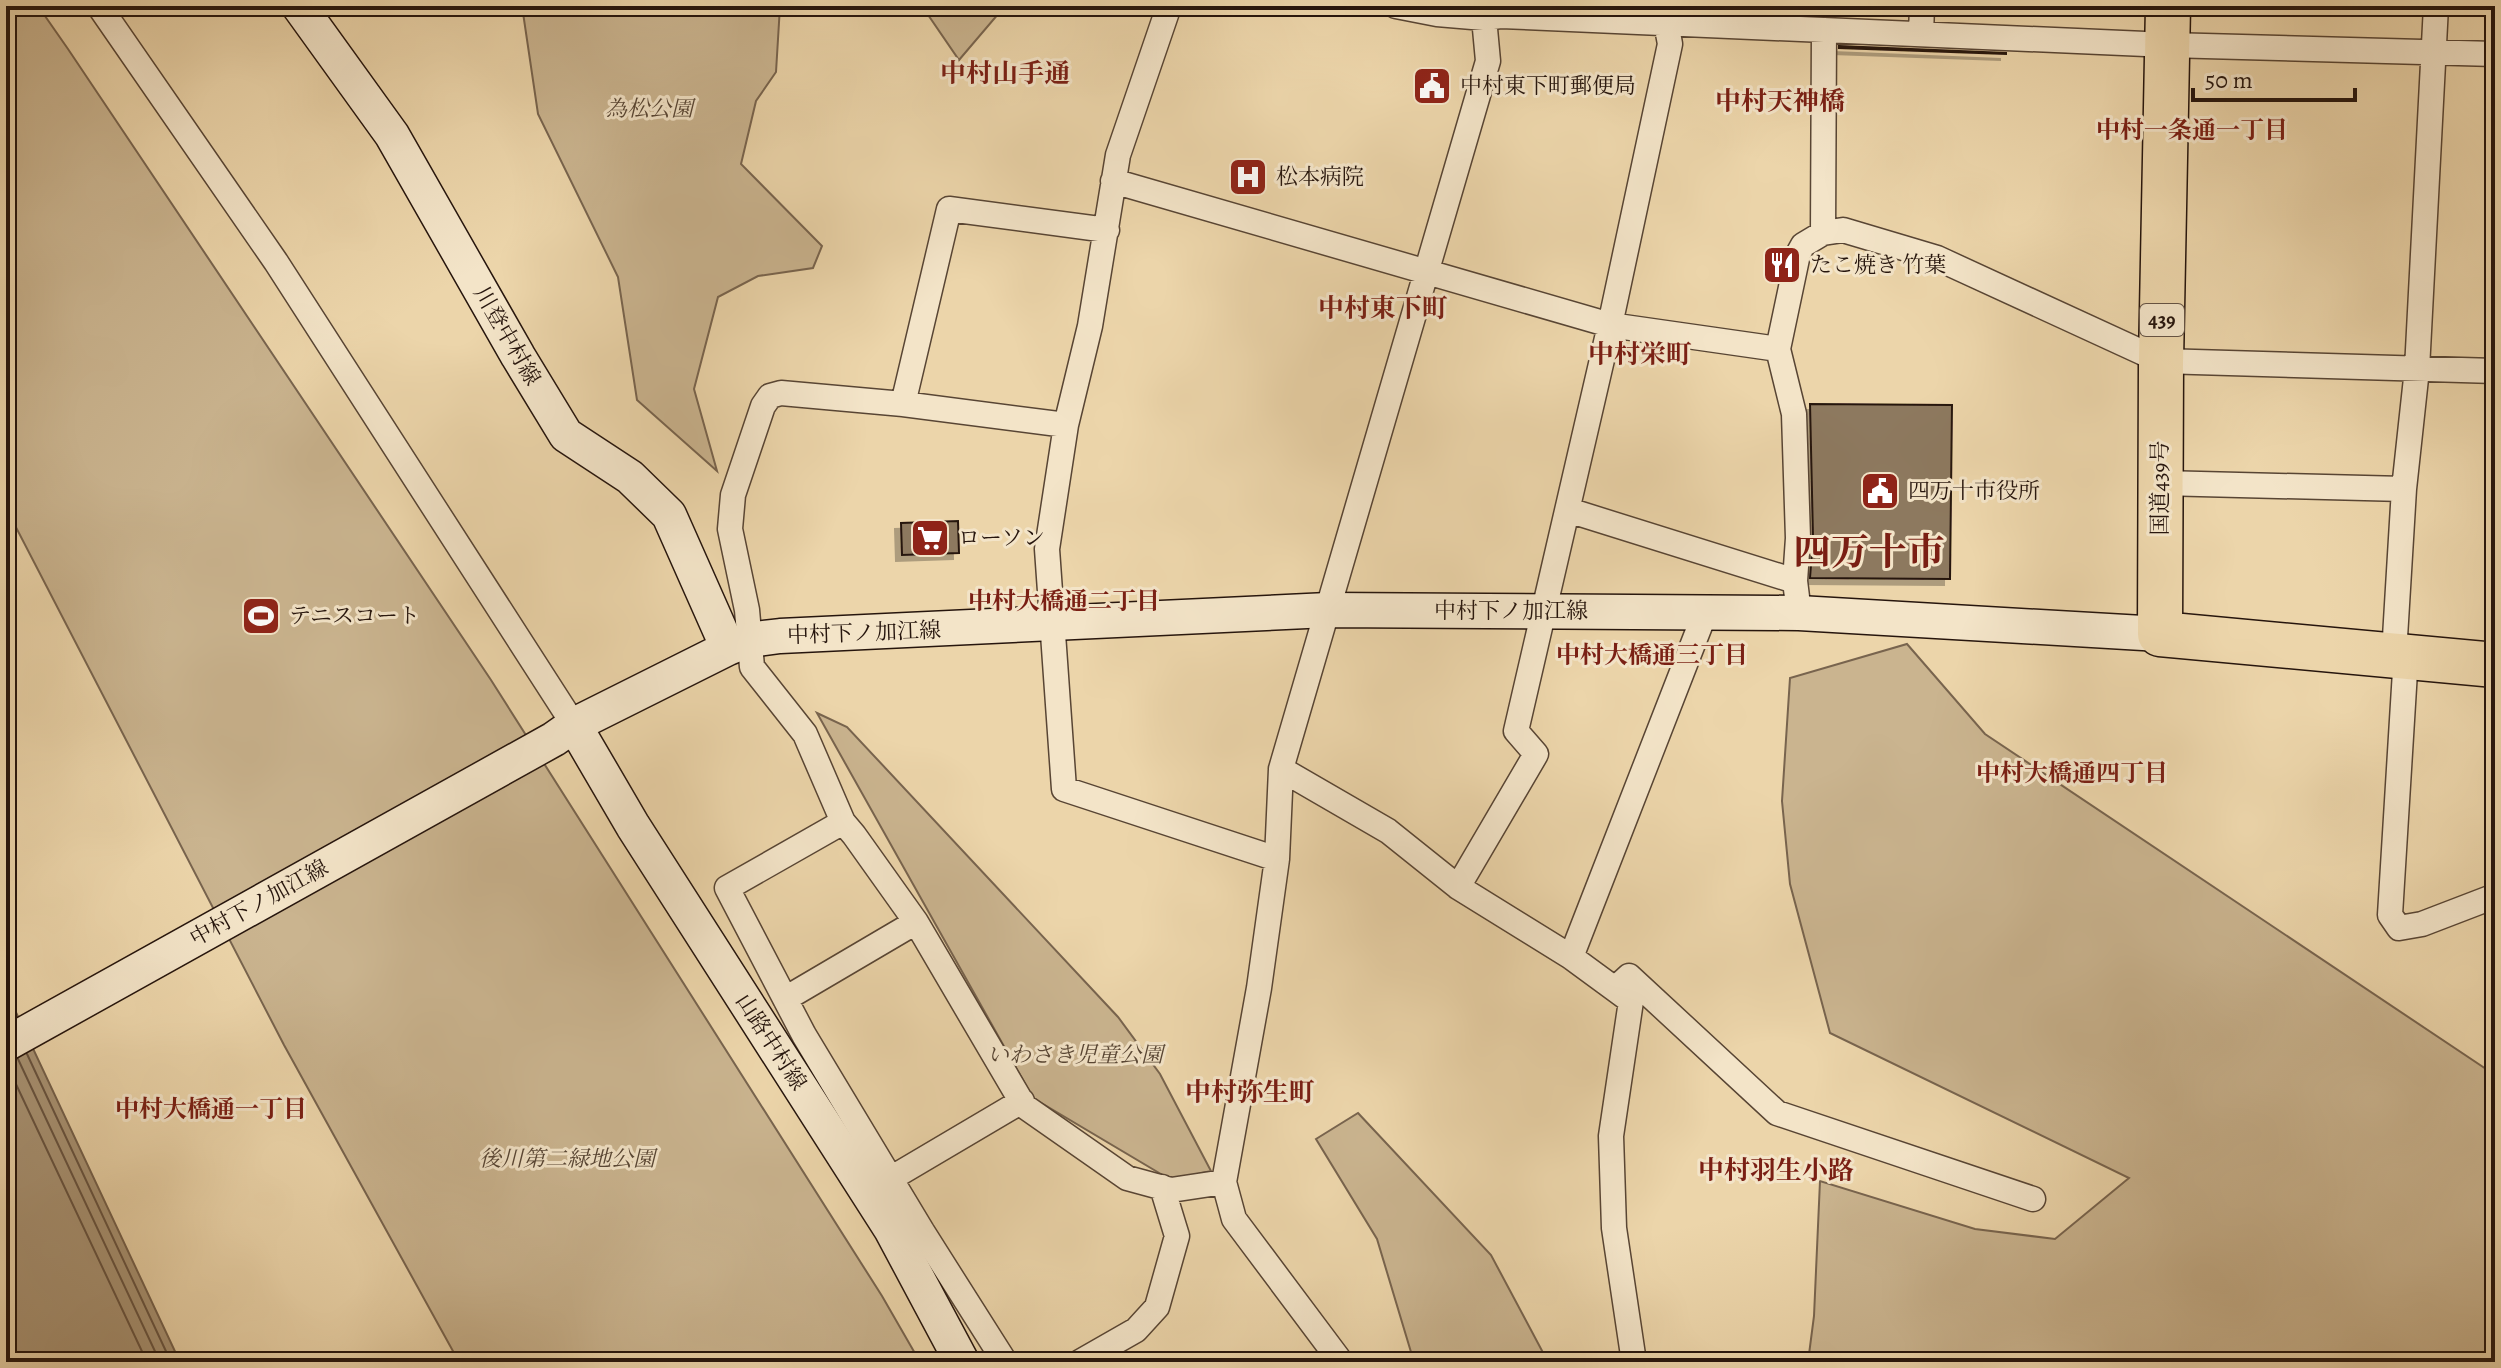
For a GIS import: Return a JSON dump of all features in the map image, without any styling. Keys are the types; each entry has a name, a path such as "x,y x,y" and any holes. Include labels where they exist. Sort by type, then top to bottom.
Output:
{"highway":[{"name":"国道439号","path":"2160,634 2161,361 2168,26"},
{"path":"2160,634 2495,665"}],"main road":[{"name":"川登中村線","path":"299,6 392,135 566,435 630,477 669,515 738,644"},
{"name":"中村下ノ加江線","path":"6,1044 564,732 738,644 796,635 1328,610 1705,613 1797,597 2160,634"},
{"name":"山路中村線","path":"564,732 633,826 891,1229 962,1362"}],"street":[{"path":"99,6 276,262 564,732"},
{"path":"1169,6 1118,155 1090,326 1066,425 1047,549 1064,789 1277,859"},
{"path":"1396,6 1501,16 1665,15 1723,37 1824,30 1921,34 2168,26 2433,52 2495,54"},
{"path":"1921,34 1922,6"},
{"path":"2436,6 2417,369 2404,489 2390,915 2399,928 2422,924 2495,896"},
{"path":"1341,1362 1234,1219 1224,1182 1259,988 1277,859 1281,769 1488,61 1480,12"},
{"path":"1458,887 1536,754 1516,731 1610,325 1670,44 1665,15"},
{"path":"1823,233 1824,30"},
{"path":"1113,181 1610,325 1778,349"},
{"path":"903,404 949,209 1107,230"},
{"path":"1568,510 1797,597 1794,414 1778,349 1798,254 1803,245 1823,233 1843,230 1937,258 2161,361 2495,371"},
{"path":"1066,425 903,404 781,393 770,396 763,406 733,495 730,529 747,610 738,644 752,667 805,734 843,822 916,922 1024,1106 1127,1178 1171,1190 1224,1182"},
{"path":"2161,483 2404,489"},
{"path":"1571,957 1705,613"},
{"path":"1281,769 1388,831 1458,887 1571,957 1631,1001 1611,1136 1614,1228 1634,1362"},
{"path":"843,822 727,888 785,999 890,1179 1005,1362"},
{"path":"785,999 916,922"},
{"path":"1616,988 1629,976 1777,1113 2033,1199"},
{"path":"890,1179 1022,1101"},
{"path":"1080,1362 1136,1330 1157,1307 1177,1236 1162,1187"}],"green space":[{"name":"後川第二緑地公園","path":"6,6 38,6 68,49 491,680 882,1296 920,1362 459,1362 284,1045 6,508"},
{"name":"為松公園","path":"522,6 780,6 776,72 756,101 741,164 822,246 813,268 758,276 718,297 694,389 717,471 637,400 618,277 538,114"},
{"path":"922,6 1005,6 959,60"},
{"path":"1907,644 1985,734 2495,1075 2495,1362 1808,1362 1814,1316 1820,1181 1975,1229 2055,1239 2129,1178 1830,1033 1790,884 1782,801 1790,678"},
{"name":"いわさき児童公園","path":"817,713 847,727 1118,1017 1160,1074 1211,1171 1171,1180 1033,1098"},
{"path":"1358,1113 1491,1255 1548,1362 1414,1362 1377,1239 1316,1139"}],"water":[{"path":"6,991 180,1362 6,1362"}],"building":[{"path":"1839,48 2006,53 2006,54"},
{"name":"四万十市役所","path":"1810,404 1952,405 1950,579 1810,578 1813,538"},
{"name":"ローソン","path":"958,521 959,553 902,555 901,523"}],"place":[{"name":"中村東下町郵便局","path":"1432,86"},
{"name":"松本病院","path":"1248,177"},
{"name":"たこ焼き 竹葉","path":"1782,265"},
{"name":"四万十市役所","path":"1880,491"},
{"name":"ローソン","path":"930,538"},
{"name":"テニスコート","path":"261,616"}],"district":[{"name":"中村山手通","path":"1005,73"},
{"name":"中村天神橋","path":"1780,101"},
{"name":"中村一条通一丁目","path":"2192,130"},
{"name":"中村東下町","path":"1383,308"},
{"name":"中村栄町","path":"1640,354"},
{"name":"四万十市","path":"1869,552"},
{"name":"中村大橋通二丁目","path":"1064,601"},
{"name":"中村大橋通三丁目","path":"1652,655"},
{"name":"中村大橋通四丁目","path":"2072,773"},
{"name":"中村弥生町","path":"1250,1092"},
{"name":"中村大橋通一丁目","path":"211,1109"},
{"name":"中村羽生小路","path":"1776,1170"}]}
